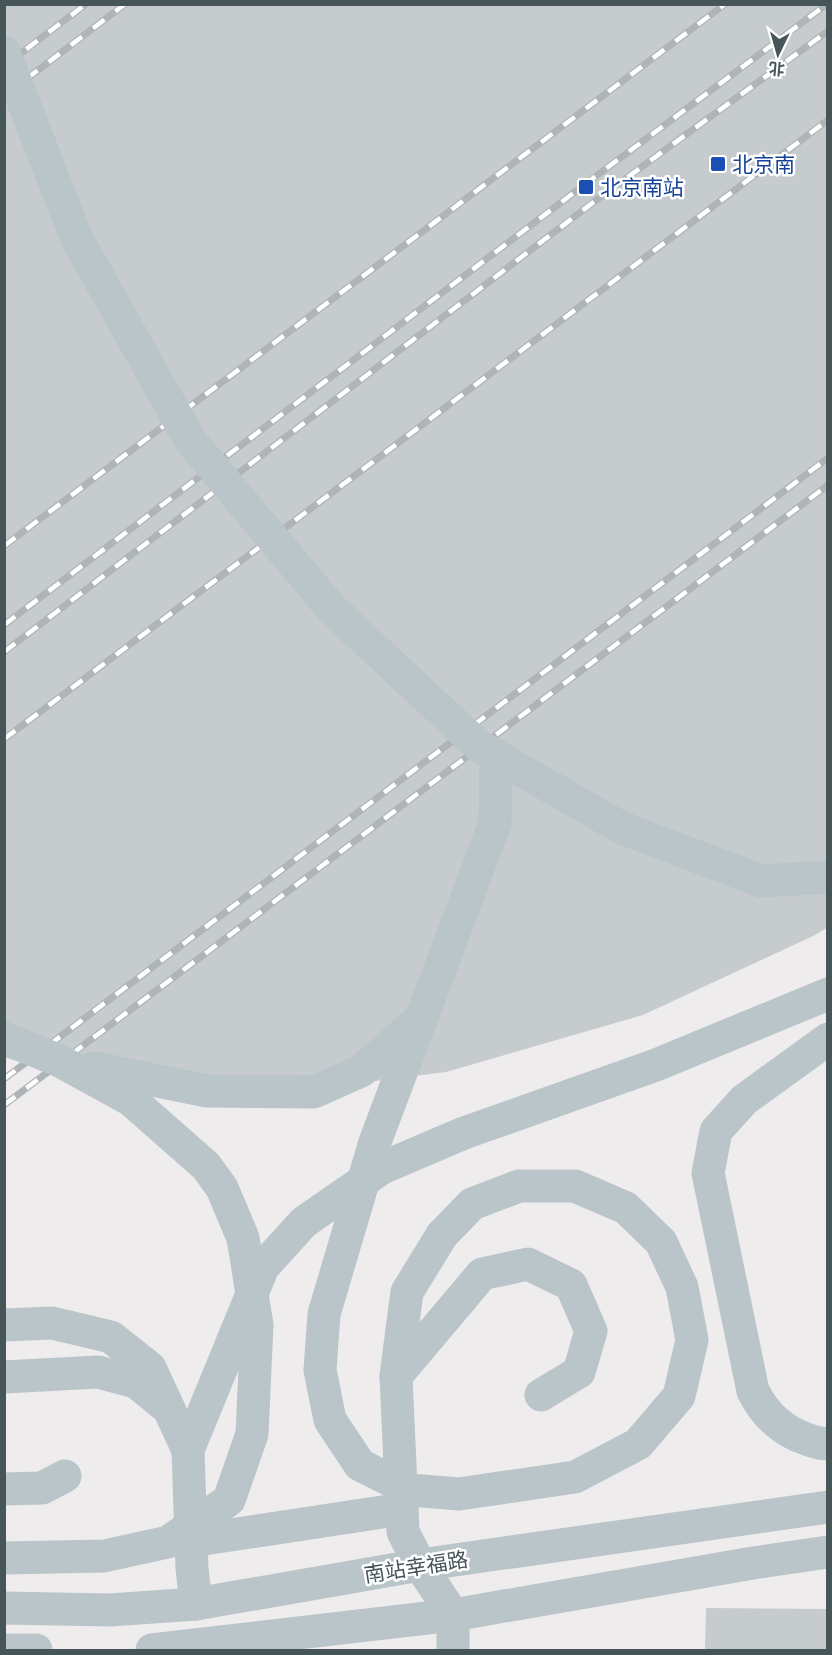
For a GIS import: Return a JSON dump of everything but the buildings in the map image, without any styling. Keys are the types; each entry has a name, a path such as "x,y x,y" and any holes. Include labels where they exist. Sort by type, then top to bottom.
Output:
{"street":[{"path":"4,52 76,237 190,440 332,609 480,746 622,828 761,881 828,877"},
{"path":"453,1650 453,1615 420,1565 403,1532 402,1509 396,1376 407,1292 442,1235 472,1204 519,1186 575,1186 626,1208 661,1242 682,1287 692,1340 679,1396 638,1444 575,1477 459,1494 410,1490 360,1465 330,1420 320,1370 324,1314 375,1142 495,823 496,755"},
{"path":"188,1450 263,1267 304,1222 382,1168 464,1133 656,1065 828,993"},
{"path":"60,1061 207,1091 314,1092 360,1071 422,1017"},
{"path":"4,1038 60,1061 131,1100 206,1166 222,1188 243,1238 257,1325 252,1434 230,1500 168,1542 105,1556 4,1558"},
{"path":"828,1039 744,1100 716,1131 708,1173 753,1391 760,1404 775,1422 795,1436 828,1444"},
{"path":"396,1376 482,1274 528,1264 570,1285 591,1331 579,1372 541,1395"},
{"path":"4,1325 52,1323 111,1338 150,1368 188,1450 192,1569 196,1604"},
{"path":"4,1377 98,1372 136,1382 169,1410"},
{"path":"4,1489 42,1488 64,1476"},
{"name":"南站幸福路","path":"4,1608 111,1610 196,1604 420,1565 828,1507"},
{"path":"191,1541 402,1509"},
{"path":"152,1650 453,1615 828,1552"},
{"path":"4,1650 36,1650"}],"railway":[{"path":"4,66 86,4"},
{"path":"4,96 125,4"},
{"path":"4,546 725,4"},
{"path":"4,625 584,185 827,4"},
{"path":"4,652 595,201 828,31"},
{"path":"4,739 828,120"},
{"path":"4,1079 828,458"},
{"path":"4,1105 828,485"}],"place":[{"name":"北京南","path":"718,164"},
{"name":"北京南站","path":"586,187"}]}
